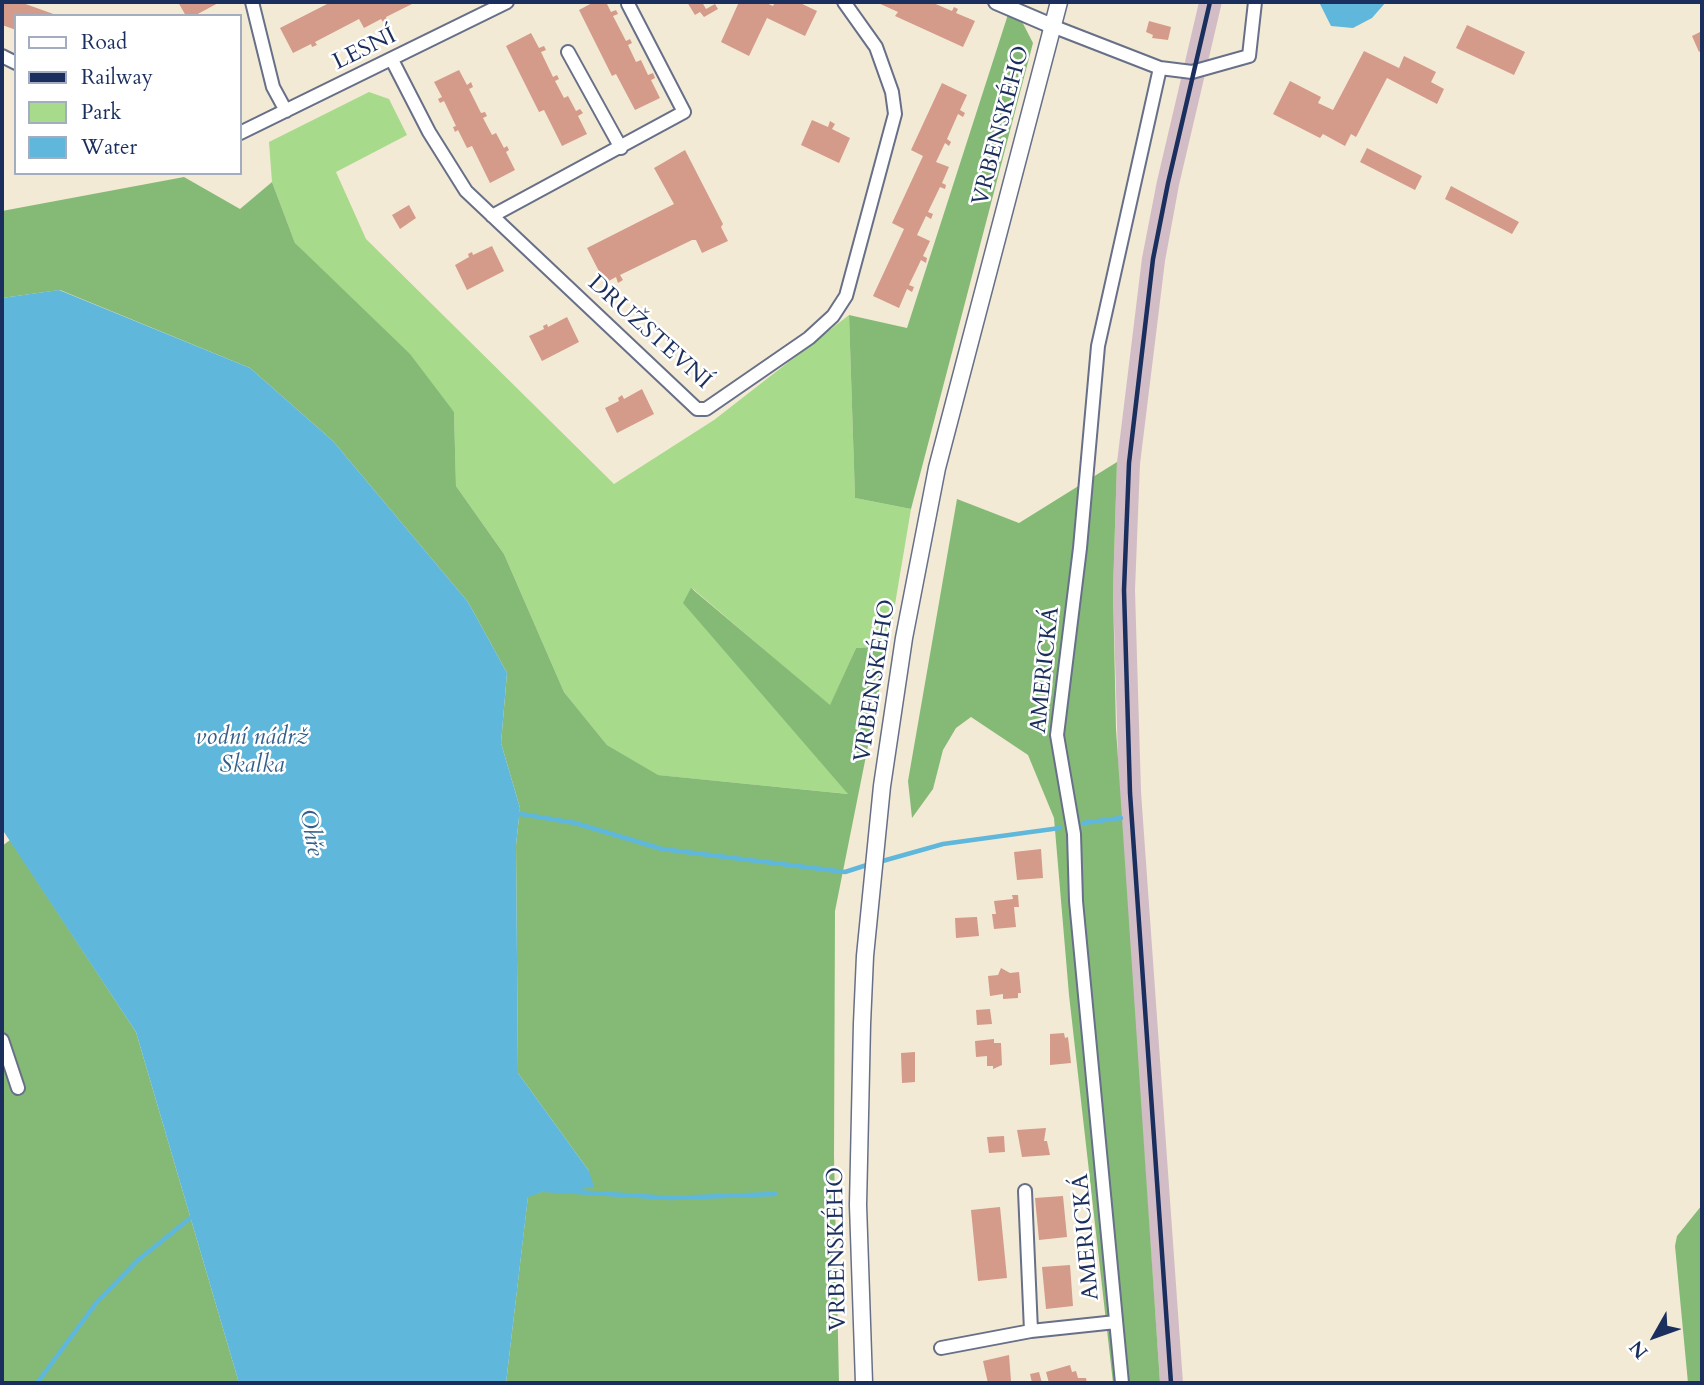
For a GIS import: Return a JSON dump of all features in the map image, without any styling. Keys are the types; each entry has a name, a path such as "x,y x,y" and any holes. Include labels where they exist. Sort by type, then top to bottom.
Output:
{"main road":[{"name":"VRBENSKÉHO","path":"864,1383 858,1205 862,1024 865,956 882,786 904,638 935,477 1059,2"}],"street":[{"path":"251,2 273,87 286,111"},
{"name":"LESNÍ","path":"242,133 507,2"},
{"name":"DRUŽSTEVNÍ","path":"392,60 453,173 492,216 697,408 715,405 809,338 833,316 846,296 895,114 892,92 876,47 844,2"},
{"path":"996,2 1160,68 1192,72 1249,56 1255,2"},
{"path":"492,216 684,113 628,4"},
{"path":"568,52 621,148"},
{"name":"AMERICKÁ","path":"1122,1383 1076,901 1074,834 1057,735 1080,548 1097,346 1160,68"},
{"path":"2,1040 18,1088"},
{"path":"1025,1191 1031,1331"},
{"name":"AMERICKÁ","path":"941,1348 1031,1331 1116,1322"}],"shaded area":[{"path":"1199,2 1222,2 1179,185 1165,261 1140,464 1135,590 1141,792 1183,1383 1160,1383 1119,793 1113,590 1117,462 1142,258"}],"green space":[{"path":"1012,2 1033,43 911,509 855,498 849,315 907,328"},
{"path":"369,92 389,99 407,135 336,172 366,239 614,484 714,420 849,315 855,498 911,509 888,646 856,648 830,706 692,588 849,794 657,775 607,745 564,692 504,554 456,486 454,412 295,243 272,182 269,142"},
{"path":"184,177 240,209 272,182 295,243 410,354 454,412 456,486 504,554 564,692 607,745 658,775 848,794 683,603 691,588 830,705 856,648 888,646 835,911 834,1156 839,1383 506,1383 528,1196 551,1189 558,1191 589,1171 518,1073 516,845 520,808 501,743 507,673 468,602 333,441 250,368 60,290 2,298 2,211"},
{"path":"1117,462 1113,590 1116,729 1160,1383 1113,1383 1069,995 1054,818 1028,755 971,717 956,728 943,750 933,789 912,818 908,781 957,499 1019,523"},
{"path":"10,840 136,1032 239,1383 2,1383 2,846"},
{"path":"1702,1205 1702,1383 1688,1383 1675,1246 1677,1236"}],"water":[{"path":"1319,2 1386,2 1372,18 1353,28 1331,26"},
{"name":"vodní nádrž Skalka","path":"59,290 250,368 333,441 468,602 507,673 501,743 520,808 516,845 518,1073 589,1171 594,1187 567,1191 551,1189 528,1197 506,1383 239,1383 136,1032 2,829 2,298"}],"building":[{"path":"2,2 20,2 53,14 14,14 14,29 2,25"},
{"path":"178,2 220,2 198,14 185,14"},
{"path":"331,2 416,2 386,17 387,20 383,22 381,19 364,28 359,19 315,42 317,45 312,47 311,44 293,53 280,28"},
{"path":"594,2 606,2 611,12 616,10 618,14 613,16 626,41 630,39 632,43 628,45 636,62 641,60 648,75 653,73 655,78 651,80 660,98 635,110 616,74 612,76 579,10"},
{"path":"687,2 702,2 706,9 715,4 718,9 704,17 700,12 695,15"},
{"path":"739,2 764,2 773,6 775,2 798,2 817,11 805,36 767,18 749,56 721,42"},
{"path":"876,2 931,2 952,11 954,7 958,9 956,13 975,21 963,47 895,16 898,12"},
{"path":"1149,21 1171,27 1168,40 1152,38 1153,35 1146,32"},
{"path":"1467,25 1525,52 1514,75 1456,48"},
{"path":"1702,31 1702,50 1699,52 1692,36"},
{"path":"531,33 539,48 544,46 546,50 541,52 553,77 557,75 559,79 555,81 564,98 568,96 576,111 580,109 583,113 578,116 587,134 562,146 544,110 539,112 506,46"},
{"path":"1364,51 1399,68 1404,56 1436,72 1431,82 1444,89 1437,104 1387,78 1356,137 1351,134 1345,146 1323,134 1320,138 1273,114 1290,81 1321,97 1318,103 1333,110"},
{"path":"459,70 467,85 471,82 473,87 469,89 481,113 485,112 487,116 483,118 492,135 496,133 504,148 507,146 509,150 506,152 515,170 490,183 472,146 467,148 458,130 455,132 453,127 456,126 444,101 440,103 438,99 442,97 434,82"},
{"path":"942,83 967,95 960,110 965,113 963,117 958,114 947,139 951,142 949,146 945,143 936,162 949,167 942,183 946,185 945,189 940,187 928,212 933,214 931,219 926,216 917,235 930,241 923,256 927,258 926,263 921,260 909,285 914,287 912,292 907,289 899,308 873,296 904,229 892,223 923,156 911,150"},
{"path":"812,120 828,127 830,121 835,124 832,129 850,138 839,163 801,145"},
{"path":"1367,148 1422,176 1415,190 1360,162"},
{"path":"685,150 723,224 721,227 728,241 702,253 696,240 692,240 620,275 623,280 618,283 616,277 605,283 587,248 674,204 654,168"},
{"path":"1451,186 1519,222 1512,234 1445,199"},
{"path":"409,205 416,218 400,229 392,215"},
{"path":"492,246 504,271 467,290 455,265 469,257 468,254 472,252 473,255"},
{"path":"567,317 579,342 542,361 529,336 544,329 543,326 547,324 548,327"},
{"path":"642,389 654,414 617,433 605,408 619,401 618,398 622,395 624,399"},
{"path":"1041,849 1043,878 1017,880 1014,852"},
{"path":"1012,895 1018,895 1019,907 1014,907 1016,927 994,929 994,901 1013,899"},
{"path":"977,917 979,936 956,938 955,918"},
{"path":"1001,968 1010,973 1019,972 1021,993 1018,993 1018,998 1003,999 1003,994 990,996 988,976 998,975"},
{"path":"990,1009 992,1024 977,1025 976,1010"},
{"path":"1064,1033 1065,1038 1068,1037 1071,1063 1050,1065 1050,1034"},
{"path":"994,1039 994,1043 1001,1043 1002,1065 993,1069 993,1066 987,1066 987,1056 976,1057 975,1041"},
{"path":"915,1052 915,1082 902,1083 901,1053"},
{"path":"1046,1128 1044,1141 1047,1141 1050,1155 1022,1157 1017,1130"},
{"path":"1004,1136 1005,1152 989,1153 987,1137"},
{"path":"1063,1196 1067,1237 1039,1240 1035,1198"},
{"path":"1000,1207 1007,1278 978,1281 971,1210"},
{"path":"1070,1265 1073,1306 1046,1309 1042,1267"},
{"path":"1009,1355 1011,1381 988,1383 983,1361"},
{"path":"1070,1365 1072,1372 1076,1371 1078,1378 1086,1378 1087,1383 1049,1383 1046,1372"},
{"path":"1039,1372 1042,1383 1032,1383 1030,1374"}],"waterway":[{"path":"515,813 575,823 662,849 845,872 870,864"},
{"path":"1083,823 1121,818"},
{"path":"879,862 943,844 1060,828"},
{"path":"545,1190 671,1198 775,1194"},
{"path":"37,1383 97,1302 138,1260 193,1216"}],"railway":[{"path":"1171,1383 1130,793 1124,590 1129,463 1153,259 1210,2"}],"water label":[{"name":"Ohře","path":"310,833"}]}
